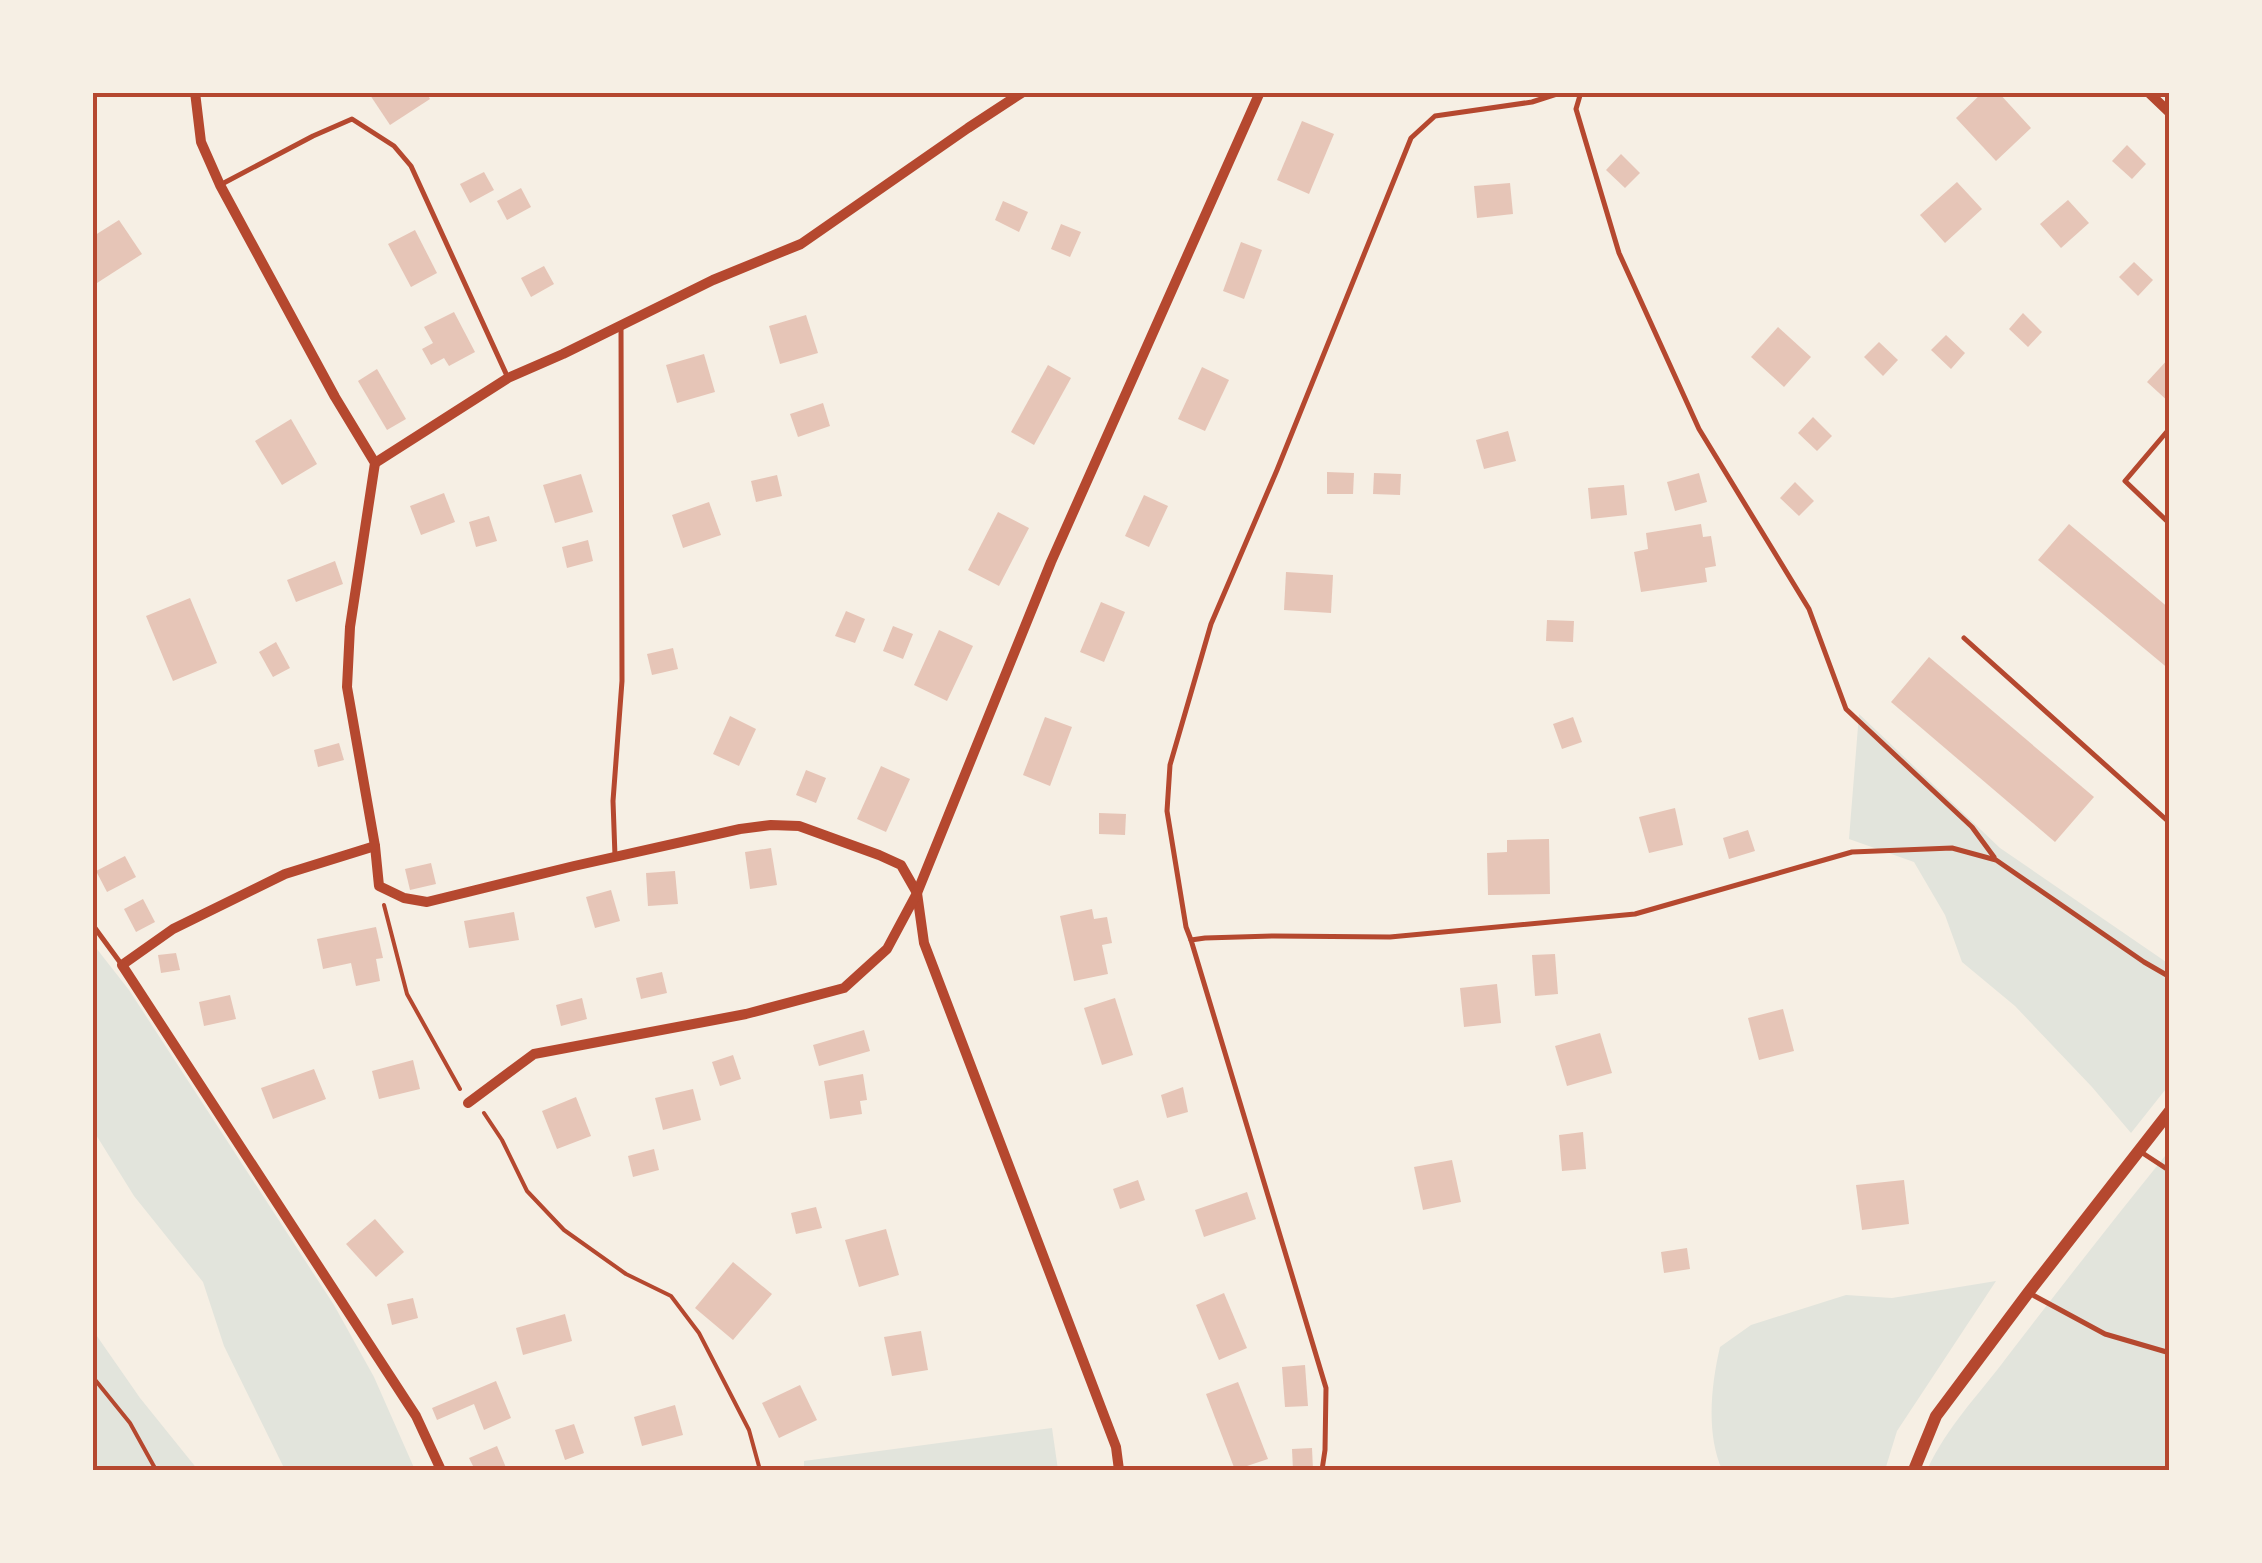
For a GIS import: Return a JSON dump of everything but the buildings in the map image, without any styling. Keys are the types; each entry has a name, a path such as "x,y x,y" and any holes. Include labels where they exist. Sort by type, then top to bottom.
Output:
{"street":[{"path":"196,92 200,142 220,185 335,397 375,462 347,656 347,687 379,886 404,898 428,902 615,856 770,825 799,826 901,866 916,893 924,943 1116,1446 1119,1470"},
{"path":"375,462 508,378 714,280 801,244 1023,92"},
{"path":"468,1103 534,1054 746,1014 844,988 887,948 916,893 1051,562 1260,92"},
{"path":"2148,92 2170,113"},
{"path":"375,846 285,874 173,929 122,965 416,1416 441,1470"},
{"path":"1914,1470 1936,1416 2170,1111"}],"lane":[{"path":"1322,1470 1326,1388 1186,927 1167,811 1170,764 1211,624 1411,138 1435,116 1532,102 1563,92"},
{"path":"1581,92 1576,109 1619,252 1699,429 1809,608 1846,709 1972,826 1996,860"},
{"path":"220,185 352,119 394,146 410,166 508,378"},
{"path":"615,856 613,801 622,681 621,325"},
{"path":"2170,428 2125,481 2170,524"},
{"path":"1964,638 2170,823"},
{"path":"1192,940 1390,937 1635,914 1852,852 1952,848 1996,860 2170,977"},
{"path":"92,924 122,965"},
{"path":"2138,1151 2170,1171"},
{"path":"2028,1293 2105,1334 2170,1353"}],"path":[{"path":"379,886 406,994 468,1103 477,1101 527,1190 564,1230 626,1274 672,1296 700,1334 749,1430 760,1470"},
{"path":"92,1376 130,1422 156,1470"}],"shaded area":[{"path":"1859,714 2000,848 2169,964 2169,1085 2131,1133 2015,1006 1962,962 1945,915 1914,862 1849,839"},
{"path":"93,944 129,990 334,1305 374,1377 415,1470 285,1470 224,1346 203,1282 134,1196 93,1130"},
{"path":"2169,1151 2169,1470 1927,1470 1964,1411"},
{"path":"1996,1281 1897,1431 1885,1470 1722,1470 1712,1425 1712,1393 1720,1347 1751,1325 1846,1295 1892,1298"},
{"path":"92,1329 140,1398 198,1470 99,1470 93,1464"},
{"path":"1052,1428 1058,1470 804,1470 804,1461"}]}
